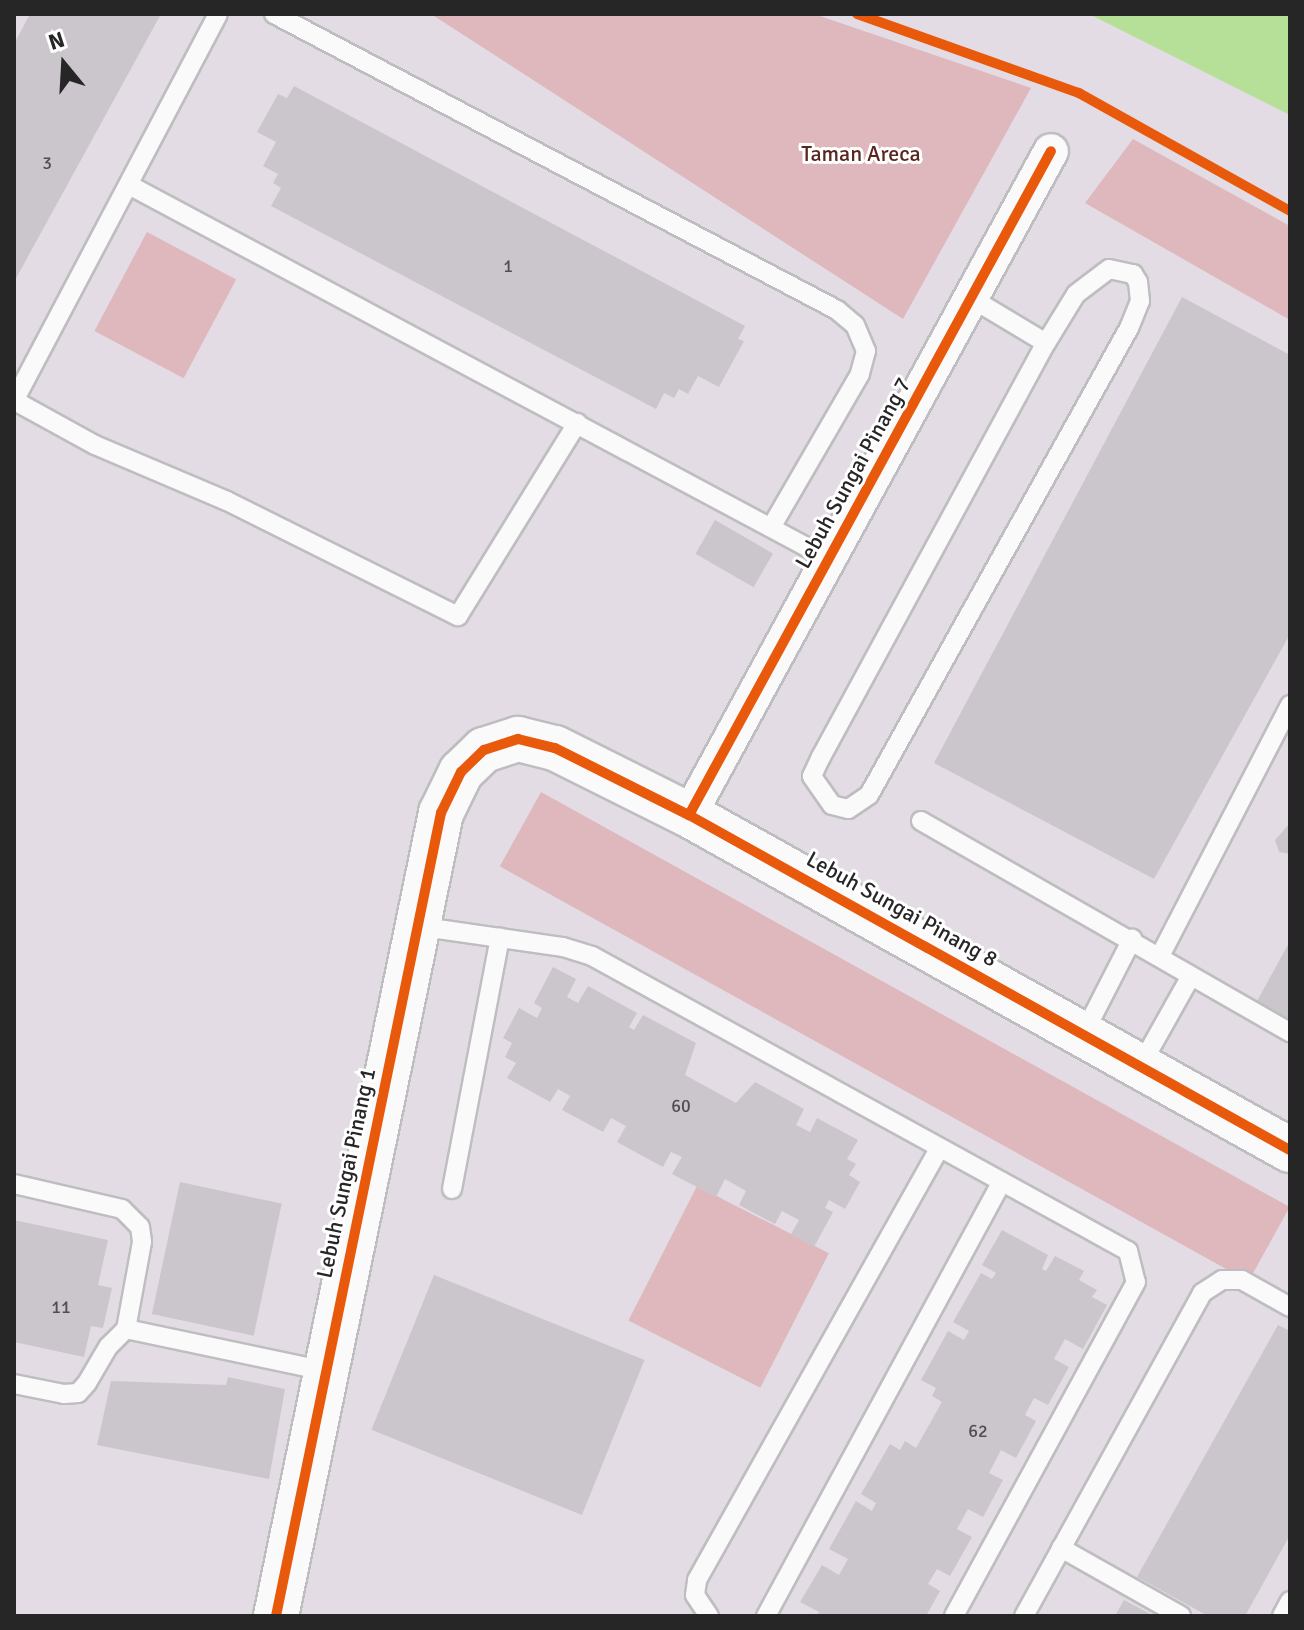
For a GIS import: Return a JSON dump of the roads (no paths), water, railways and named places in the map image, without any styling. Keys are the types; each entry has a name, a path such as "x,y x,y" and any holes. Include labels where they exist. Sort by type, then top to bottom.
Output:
{"street":[{"name":"Lebuh Sungai Pinang 7","path":"689,815 1051,151"},
{"name":"Lebuh Sungai Pinang 8","path":"484,750 518,739 555,748 689,815 1290,1150"},
{"name":"Lebuh Sungai Pinang 1","path":"276,1616 441,813 461,772 484,750"}],"lane":[{"path":"218,14 14,401 95,445 227,501 458,616 577,423"},
{"path":"274,14 837,310 855,325 866,351 860,374 772,526"},
{"path":"129,185 829,559"},
{"path":"1109,269 1133,274 1140,301 1129,328 869,795 848,809 832,805 812,776 1046,343 1076,294 1094,277 1109,269"},
{"path":"971,298 1046,343"},
{"path":"1160,956 1290,705"},
{"path":"921,821 1290,1032"},
{"path":"417,926 592,956 939,1148 1114,1240 1128,1251 1136,1282 954,1616"},
{"path":"452,1189 500,938"},
{"path":"1084,1033 1132,939"},
{"path":"1141,1065 1191,976"},
{"path":"709,1616 695,1595 697,1580 939,1148"},
{"path":"766,1616 1002,1182"},
{"path":"14,1184 110,1204 132,1217 142,1242 126,1329 78,1393 14,1384"},
{"path":"1024,1616 1202,1293 1222,1280 1242,1280 1290,1307"},
{"path":"126,1329 326,1371"},
{"path":"1061,1548 1181,1616"},
{"path":"1282,1616 1290,1601"}],"park label":[{"name":"Taman Areca","path":"861,154"}]}
